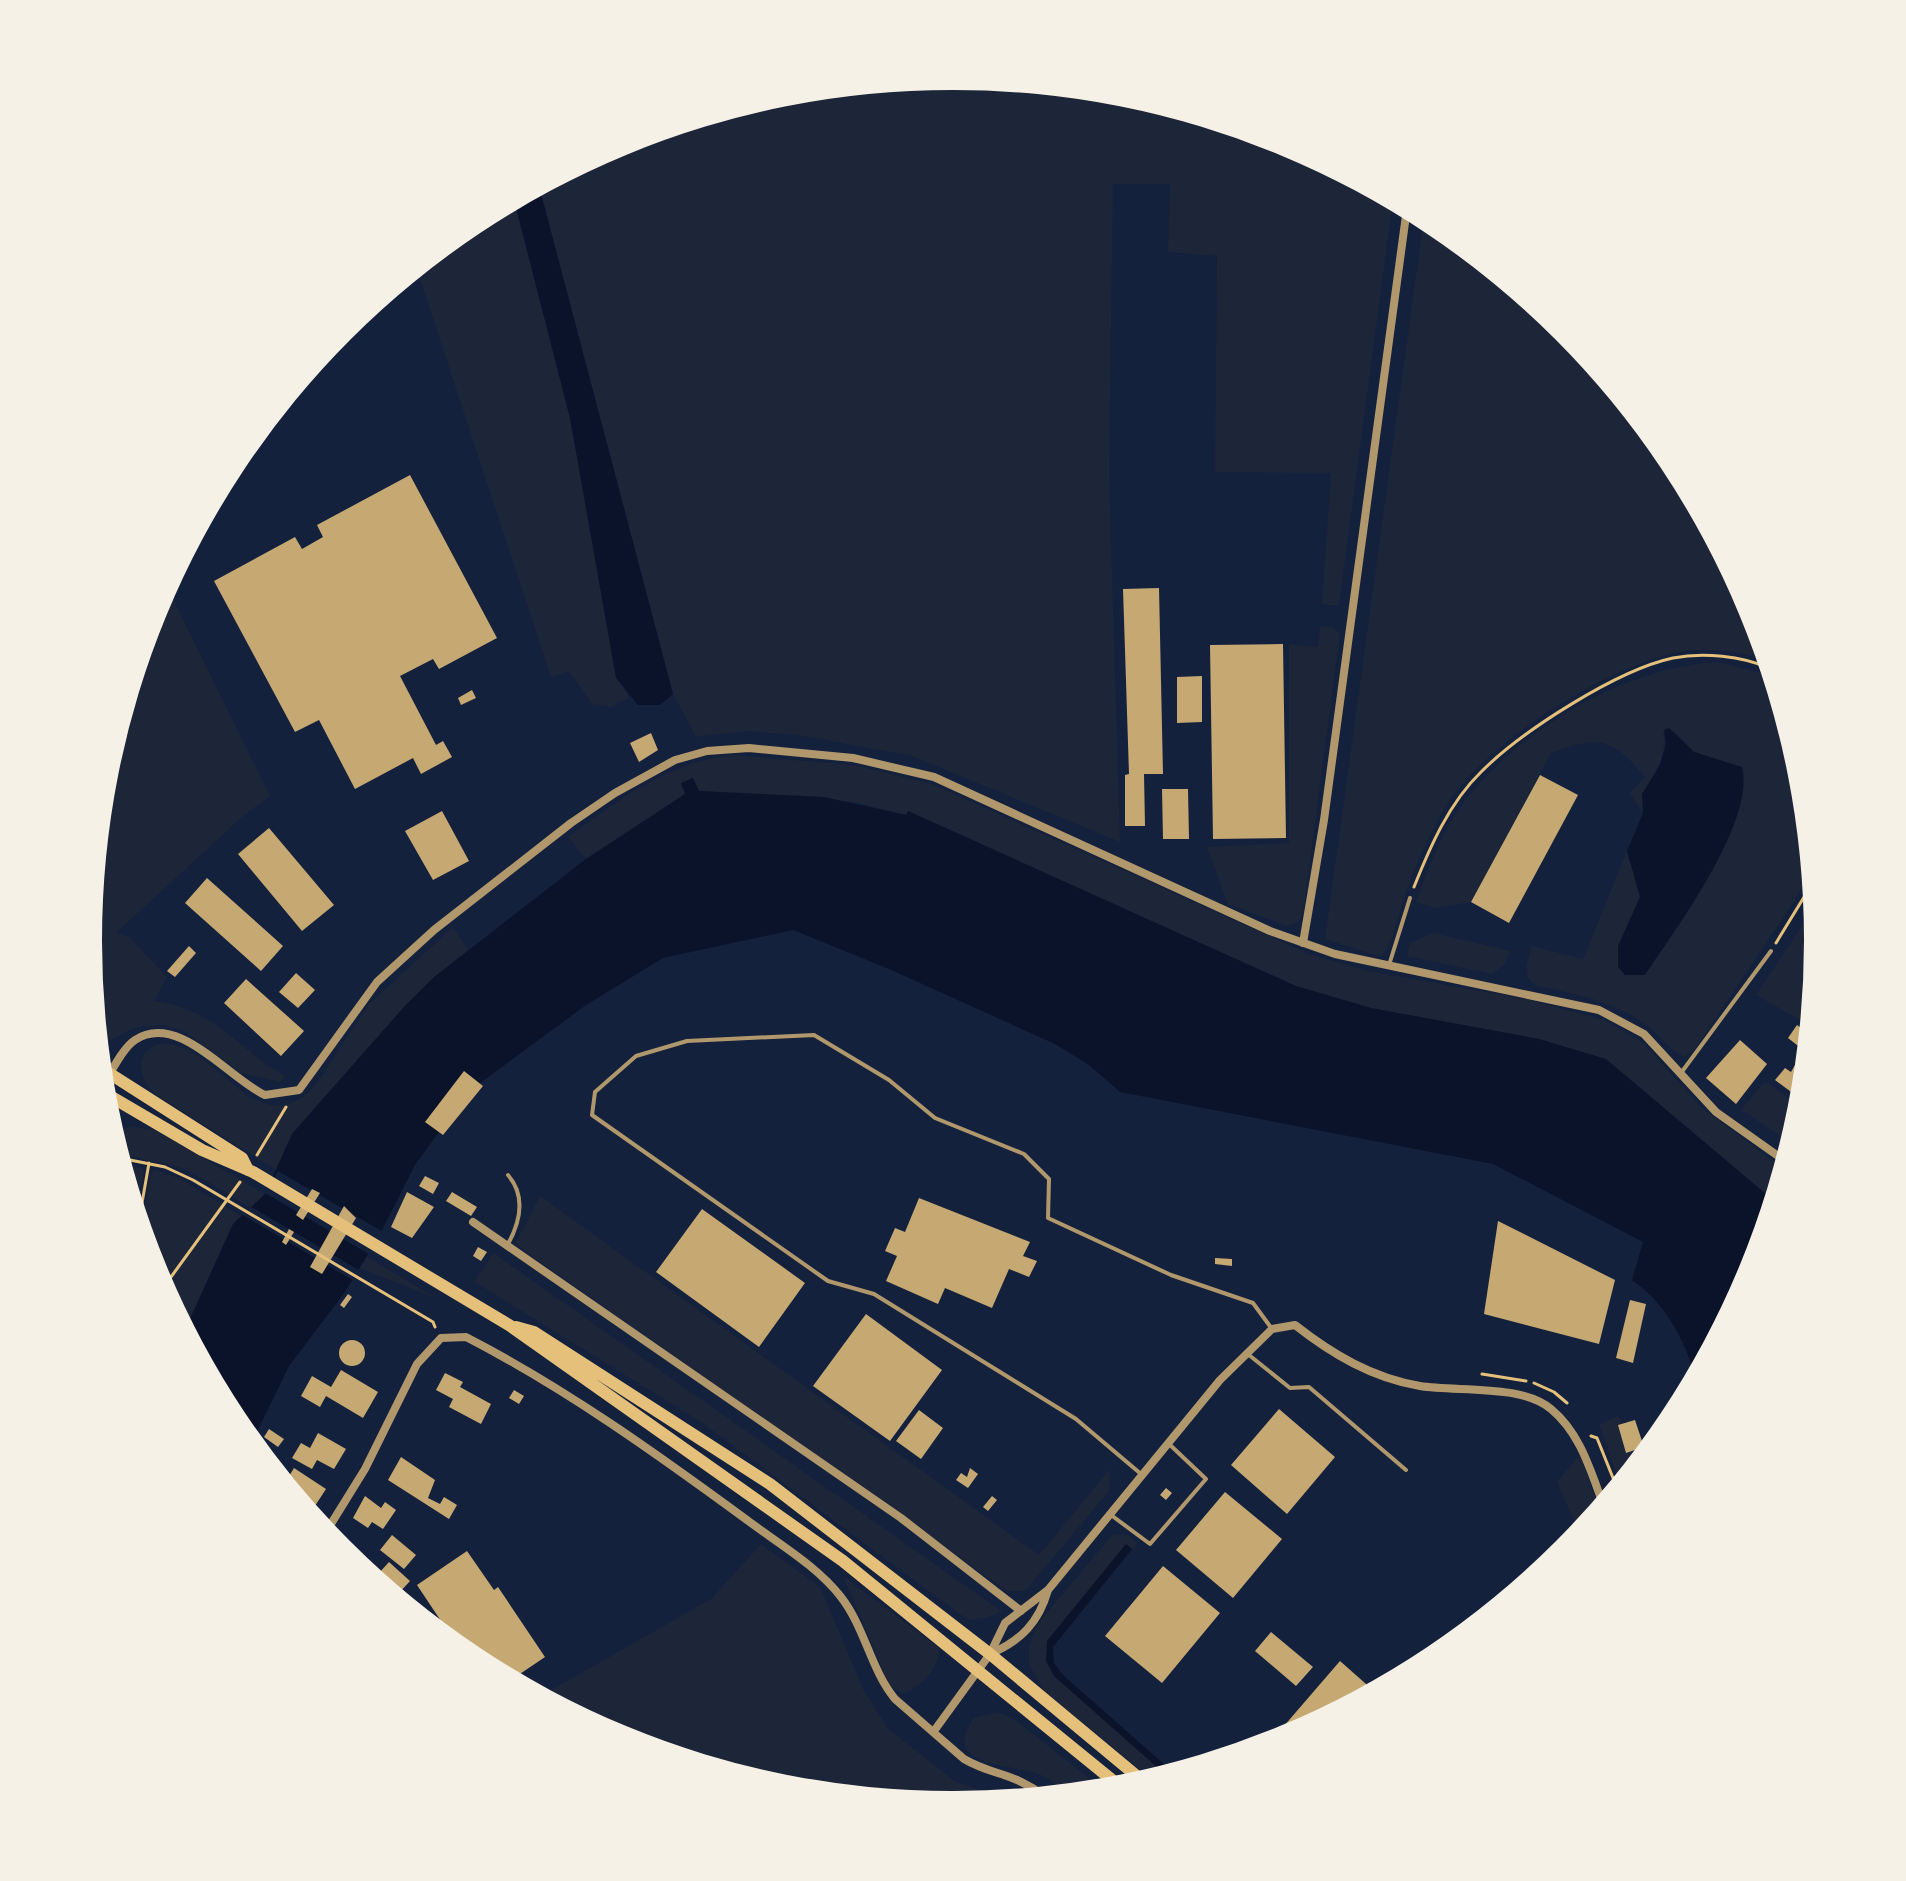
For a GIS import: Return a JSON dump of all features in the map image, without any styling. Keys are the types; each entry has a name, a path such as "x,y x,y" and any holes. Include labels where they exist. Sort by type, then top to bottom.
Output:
{"main road":[{"path":"115,1082 242,1158 251,1171"},
{"path":"118,1101 202,1150 251,1171 509,1325 843,1561 1108,1777"},
{"path":"509,1325 534,1332 770,1484 990,1654 1132,1772"}],"street":[{"path":"1303,943 1324,820 1405,220"},
{"path":"112,1067 135,1040 155,1032 181,1037 265,1095 293,1093 312,1077 361,1000 434,930 615,793 675,760 707,751 734,748 803,751 853,758 934,777 1303,943 1389,968 1577,1003 1599,1010 1644,1034 1716,1112 1776,1155"},
{"path":"473,1222 651,1341 889,1509 1021,1611"},
{"path":"934,1731 990,1654 997,1634 1048,1590 1167,1443 1272,1329 1295,1325 1330,1353 1371,1372 1419,1386 1513,1393 1549,1406 1573,1431 1599,1493"},
{"path":"333,1521 365,1469 417,1364 441,1338 466,1337 594,1414 810,1567 827,1581 853,1615 886,1688 964,1759 977,1767 1013,1775 1031,1787"},
{"path":"990,1654 1017,1641 1031,1626 1042,1611 1048,1590"}],"lane":[{"path":"1389,968 1410,898"},
{"path":"1681,1073 1771,951"},
{"path":"1141,1474 1076,1419 901,1310 874,1294 828,1281 592,1115 595,1092 636,1056 687,1041 814,1035 889,1080 935,1118 1024,1154 1049,1179 1048,1218 1171,1275 1253,1303 1272,1329"},
{"path":"507,1246 519,1222 517,1186 508,1175"},
{"path":"1247,1353 1290,1388 1309,1387 1406,1470"},
{"path":"1109,1513 1150,1544 1206,1479 1167,1443"}],"path":[{"path":"1410,898 1448,816 1479,773 1511,746 1587,696 1647,666 1675,657 1710,656 1758,666"},
{"path":"1771,951 1803,899"},
{"path":"172,1276 251,1171 293,1093"},
{"path":"131,1160 175,1171 234,1204 433,1322 441,1338"},
{"path":"143,1198 149,1163"},
{"path":"1471,1375 1522,1379 1566,1399"},
{"path":"1597,1438 1612,1477"}],"shaded area":[{"path":"953,90 1064,97 1173,119 1278,155 1391,212 1339,606 1322,604 1331,473 1215,472 1217,256 1168,252 1170,184 1113,184 1109,472 1120,842 912,756 798,735 747,731 696,737 673,694 542,197 628,155 733,119 842,97"},
{"path":"542,197 673,694 660,705 638,705 616,678 570,418 517,211"},
{"path":"517,211 570,418 622,684 629,698 612,707 592,704 569,671 551,677 420,278 480,233"},
{"path":"1422,231 1514,301 1554,339 1628,423 1690,515 1716,564 1754,657 1719,650 1671,654 1611,676 1544,714 1484,762 1443,811 1416,866 1392,937 1381,957 1325,939"},
{"path":"174,600 270,796 243,816 116,933 129,937 167,977 154,1001 175,1005 209,1020 285,1076 281,1082 241,1073 186,1032 164,1025 136,1027 109,1041 102,940 104,885 110,829 131,720"},
{"path":"1320,626 1332,627 1340,634 1303,914 1298,922 1287,926 1228,904 1207,847 1289,843 1289,644 1318,647"},
{"path":"1719,662 1760,673 1775,720 1787,775 1802,887 1695,1049 1684,1057 1638,1019 1610,1005 1537,986 1527,973 1532,946 1583,959 1627,851 1640,893 1618,959 1703,755 1694,752 1674,731 1663,733 1663,755 1646,791 1643,813 1630,793 1645,777 1614,747 1594,742 1551,753 1471,902 1434,908 1416,902 1437,848 1453,818 1475,788 1503,760 1535,734 1607,691 1682,666"},
{"path":"1669,728 1694,752 1742,767 1743,790 1725,845 1693,904 1645,975 1625,975 1618,967 1618,946 1640,897 1627,851 1643,813 1642,794 1660,765 1666,744 1664,730"},
{"path":"733,755 854,765 932,784 1309,954 1368,971 1525,999 1604,1020 1641,1041 1703,1109 1775,1162 1765,1193 1605,1059 1539,1039 1371,1008 1296,986 908,812 906,815 855,802 698,791 693,778 682,784 685,794 586,859 568,837 646,784 688,765"},
{"path":"693,778 699,791 824,797 906,815 908,811 1296,986 1371,1008 1539,1039 1606,1059 1765,1193 1739,1266 1691,1364 1664,1311 1632,1280 1643,1242 1493,1164 1120,1092 1089,1065 1055,1044 889,969 793,930 663,958 586,1005 468,1092 415,1165 379,1236 345,1292 289,1366 258,1430 216,1366 190,1318 233,1224 265,1194 292,1134 434,977 586,859 685,794 681,783"},
{"path":"1803,924 1799,1020 1756,995"},
{"path":"453,927 468,950 404,1007 292,1134 278,1171 155,1094 143,1077 141,1068 145,1053 159,1044 170,1044 189,1050 260,1102 278,1106 297,1100 318,1082 368,1005"},
{"path":"1434,933 1510,951 1504,965 1492,974 1407,956 1410,943"},
{"path":"1765,1081 1788,1098 1781,1136 1741,1110"},
{"path":"124,1128 153,1129 265,1194 251,1208 186,1169 130,1156"},
{"path":"133,1166 142,1168 141,1192"},
{"path":"156,1170 181,1179 241,1216 233,1224 190,1318 167,1266 145,1205 151,1173"},
{"path":"540,1196 1039,1555 1110,1469 1109,1491 1025,1591 1007,1591 515,1244"},
{"path":"493,1253 1001,1611 989,1617 968,1620 701,1422 475,1282"},
{"path":"367,1257 438,1299 360,1268"},
{"path":"1619,1416 1631,1453 1616,1472 1599,1424"},
{"path":"1577,1458 1581,1458 1595,1497 1574,1521 1557,1482"},
{"path":"1113,1534 1128,1535 1138,1544 1132,1549 1126,1544 1047,1641 1054,1676 1156,1766 1141,1770 1044,1691 1029,1664 1029,1647 1036,1626"},
{"path":"761,1544 820,1587 864,1691 888,1729 956,1782 979,1790 897,1789 787,1775 680,1746 628,1726 552,1690 711,1599"},
{"path":"1126,1544 1132,1549 1053,1647 1054,1663 1064,1676 1164,1764 1156,1766 1054,1676 1046,1661 1047,1641"},
{"path":"843,1576 939,1648 933,1669 911,1691 904,1694 890,1687"},
{"path":"998,1712 1014,1719 1091,1780 1056,1785 1036,1773 981,1760 965,1746 966,1734 974,1718"}],"pier":[{"path":"278,1171 385,1233 372,1256 265,1193"},
{"path":"248,1205 362,1272 356,1282 239,1213"}],"building":[{"path":"410,475 497,638 439,669 433,659 400,676 436,745 443,741 452,757 421,774 413,758 355,789 319,720 295,732 214,581 295,537 302,549 323,537 317,525"},
{"path":"1159,588 1163,774 1144,774 1145,826 1125,826 1125,775 1129,774 1123,589"},
{"path":"1283,644 1286,838 1213,839 1210,645"},
{"path":"1202,676 1202,722 1177,723 1177,677"},
{"path":"472,690 476,698 461,705 458,698"},
{"path":"651,733 658,750 639,762 630,743"},
{"path":"1540,775 1578,795 1509,923 1471,902"},
{"path":"1162,789 1188,789 1189,839 1163,839"},
{"path":"442,811 469,861 433,880 405,831"},
{"path":"269,828 334,905 302,931 238,854"},
{"path":"207,878 283,946 261,971 185,903"},
{"path":"189,946 196,953 175,977 167,971"},
{"path":"296,973 315,990 298,1008 279,992"},
{"path":"246,979 304,1031 281,1056 224,1003"},
{"path":"1797,1025 1799,1026 1797,1045 1788,1038"},
{"path":"1740,1040 1767,1064 1736,1104 1706,1078"},
{"path":"1785,1068 1791,1072 1793,1068 1790,1091 1775,1080"},
{"path":"464,1071 483,1086 443,1135 425,1122"},
{"path":"425,1176 439,1183 433,1194 419,1186"},
{"path":"312,1189 320,1193 303,1220 296,1215"},
{"path":"407,1192 434,1207 412,1238 391,1227"},
{"path":"452,1192 477,1207 471,1216 446,1201"},
{"path":"919,1198 1030,1242 1023,1256 1037,1261 1029,1277 1009,1269 992,1308 945,1288 938,1304 886,1281 897,1256 885,1251 895,1228 905,1232"},
{"path":"344,1206 356,1218 322,1274 310,1267"},
{"path":"702,1209 805,1283 759,1347 656,1272"},
{"path":"1498,1221 1615,1280 1599,1344 1484,1314"},
{"path":"289,1229 294,1232 286,1245 282,1242"},
{"path":"478,1247 487,1252 481,1261 473,1256"},
{"path":"1215,1258 1232,1259 1232,1266 1215,1264"},
{"path":"348,1294 352,1297 344,1308 340,1305"},
{"path":"1630,1300 1646,1304 1633,1363 1616,1358"},
{"path":"866,1314 942,1370 890,1441 813,1386"},
{"path":"352,1340 361,1344 365,1353 361,1362 352,1366 343,1362 339,1353 343,1344"},
{"path":"341,1370 378,1392 363,1418 326,1396 320,1407 301,1396 312,1376 331,1387"},
{"path":"445,1373 463,1382 460,1387 491,1404 481,1424 449,1407 453,1399 436,1390"},
{"path":"514,1390 524,1396 519,1404 509,1398"},
{"path":"1279,1409 1335,1457 1287,1514 1231,1465"},
{"path":"919,1410 943,1428 921,1459 896,1441"},
{"path":"1635,1420 1641,1439 1633,1451 1626,1453 1618,1425"},
{"path":"269,1429 284,1439 278,1447 264,1437"},
{"path":"318,1433 346,1449 334,1469 317,1460 312,1469 292,1458 301,1443 310,1448"},
{"path":"401,1457 435,1480 428,1498 440,1504 444,1497 457,1505 449,1519 388,1480"},
{"path":"294,1468 326,1489 316,1504 314,1501 291,1473"},
{"path":"970,1468 978,1474 968,1488 956,1480 961,1473 967,1477"},
{"path":"1166,1488 1172,1493 1166,1500 1160,1495"},
{"path":"1225,1492 1282,1539 1233,1598 1176,1550"},
{"path":"365,1496 381,1508 385,1502 396,1510 383,1529 372,1522 368,1528 353,1518"},
{"path":"992,1496 997,1500 988,1511 983,1507"},
{"path":"392,1535 416,1555 404,1569 380,1550"},
{"path":"467,1551 494,1590 498,1587 545,1657 521,1673 439,1618 417,1585"},
{"path":"389,1562 410,1581 403,1589 382,1570"},
{"path":"1163,1566 1220,1613 1162,1683 1105,1636"},
{"path":"1271,1632 1313,1667 1296,1686 1255,1651"},
{"path":"1340,1661 1366,1684 1329,1703 1288,1722"}]}
